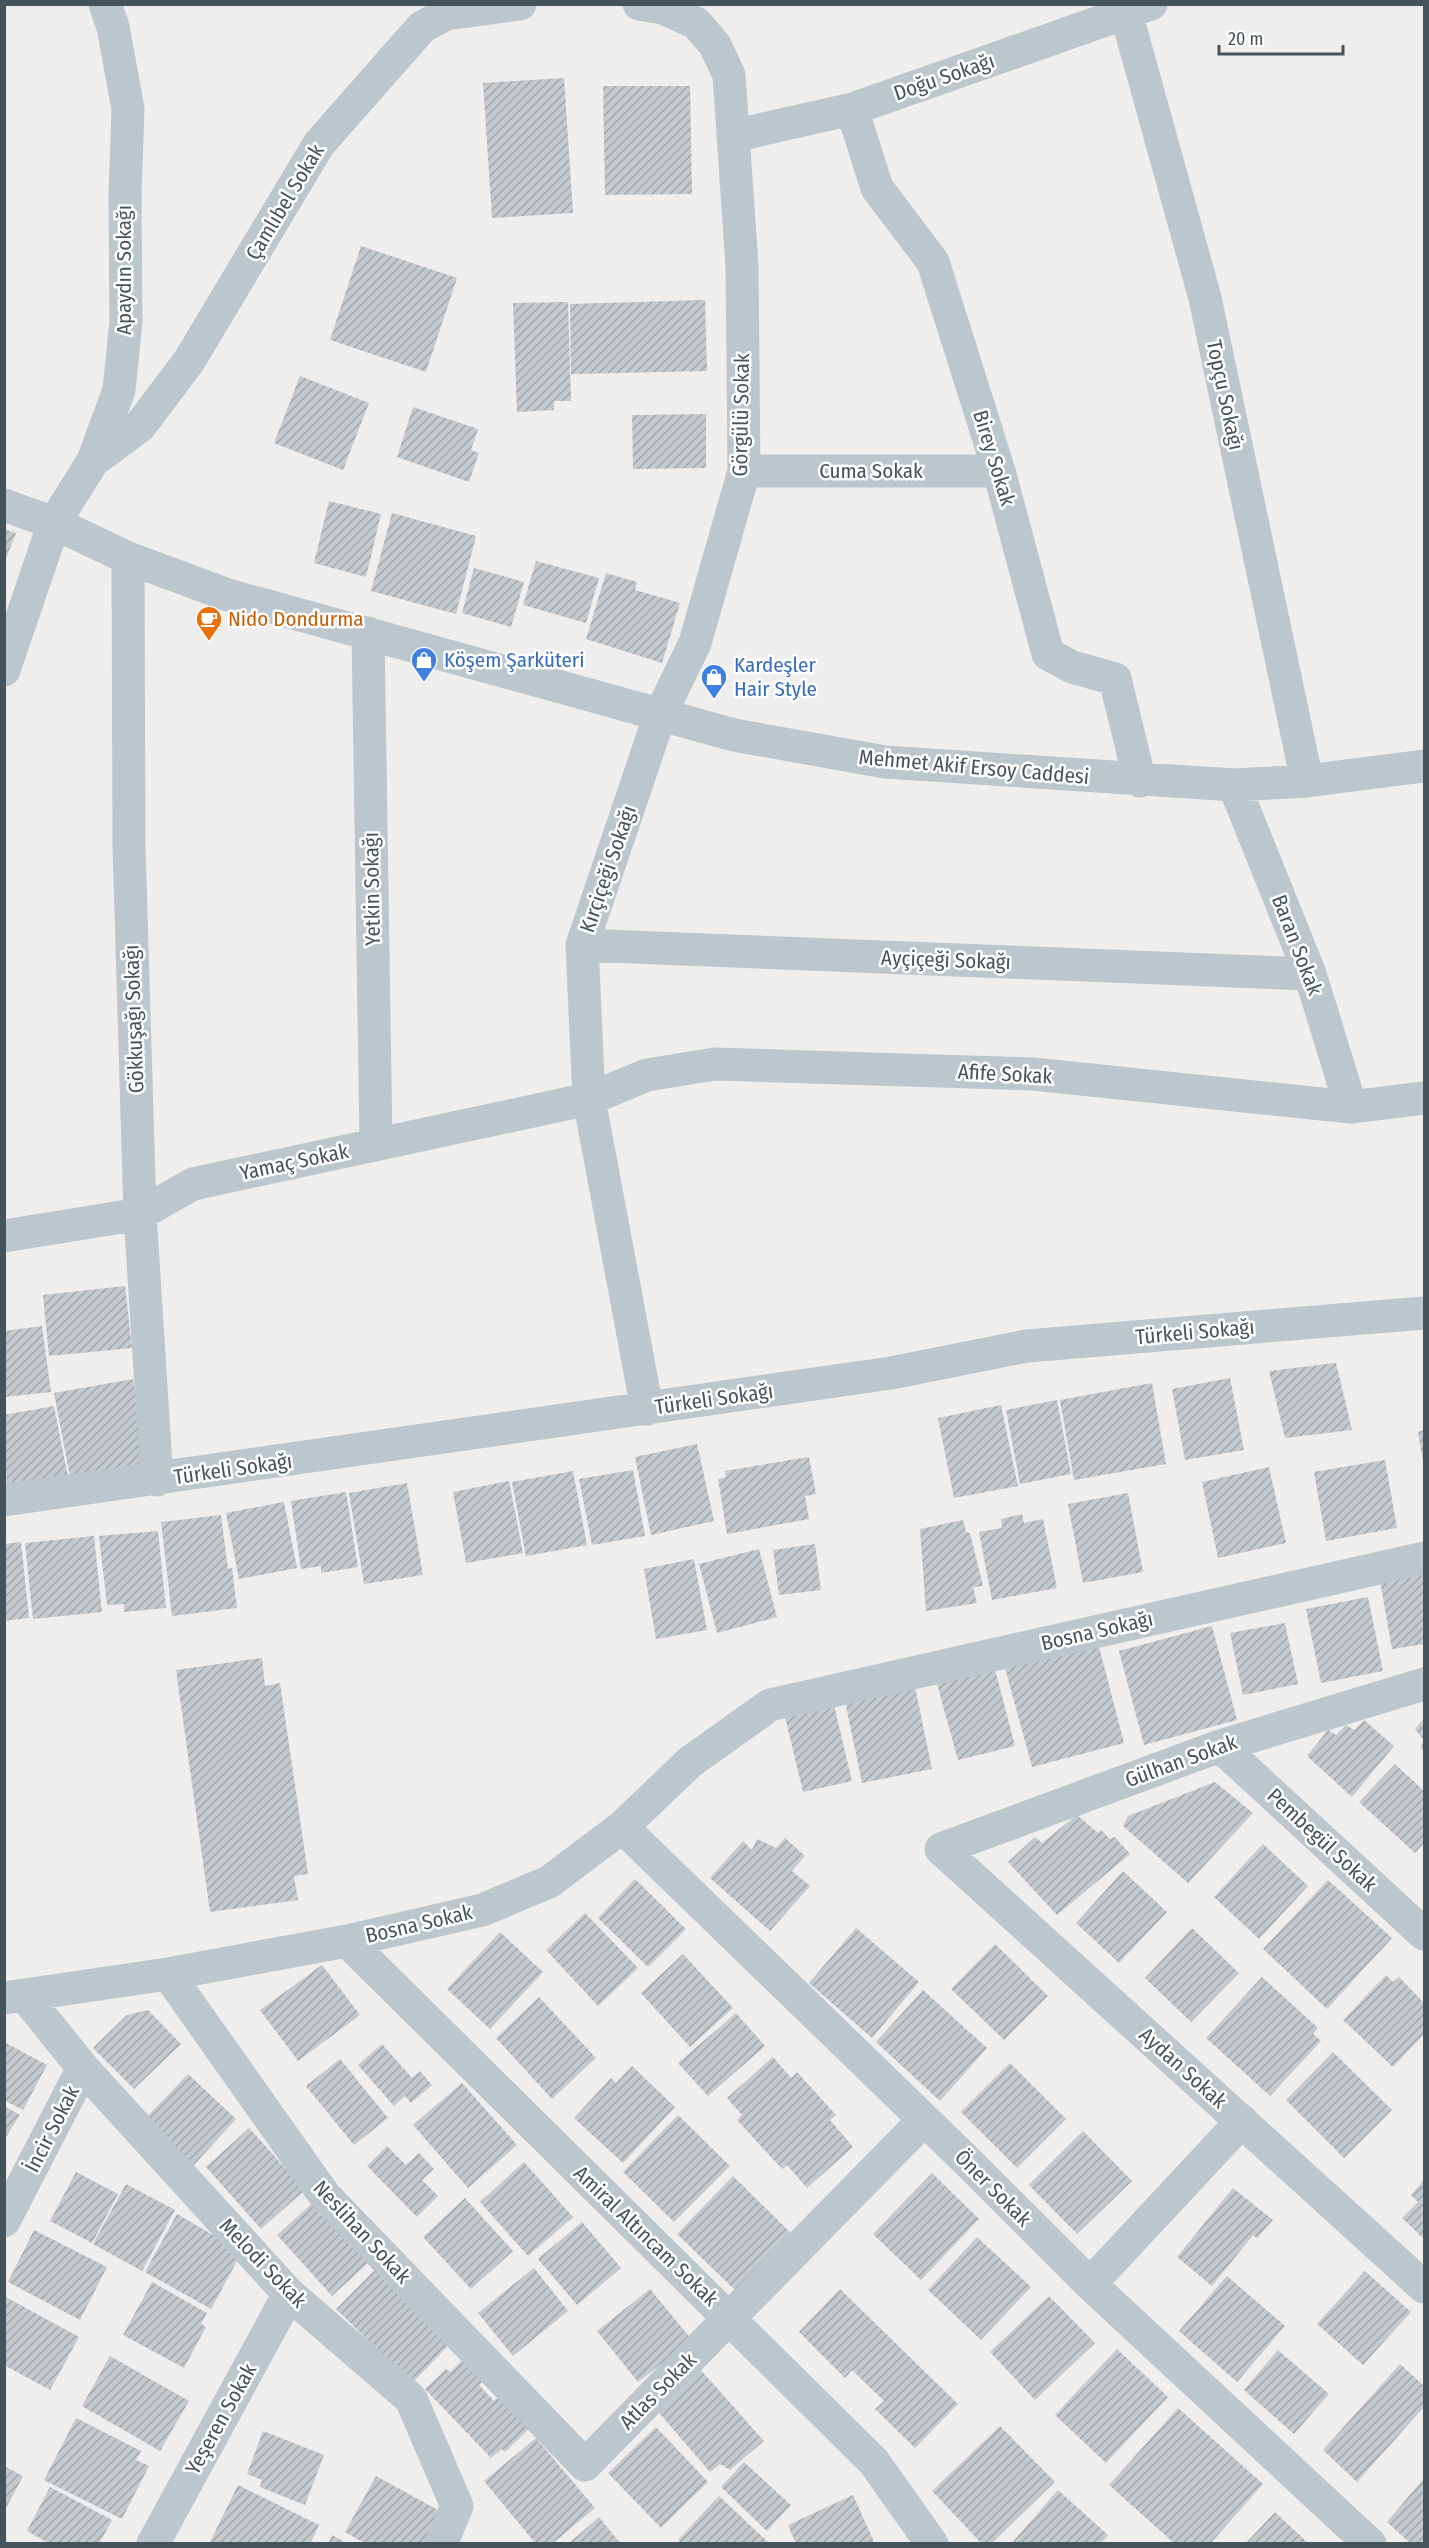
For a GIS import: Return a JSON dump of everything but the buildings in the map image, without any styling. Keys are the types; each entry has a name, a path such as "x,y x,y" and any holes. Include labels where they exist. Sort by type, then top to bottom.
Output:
{"street":[{"name":"Apaydın Sokağı","path":"4,670 54,523 93,461 119,390 126,321 125,196 128,109 113,27 105,4"},
{"name":"Çamlıbel Sokak","path":"93,461 140,426 182,370 319,144 418,16 520,4"},
{"path":"639,4 663,8 696,22 715,45 729,75 733,136"},
{"name":"Doğu Sokağı","path":"733,136 852,109 1138,9"},
{"name":"Topçu Sokağı","path":"1138,9 1205,298 1307,781"},
{"name":"Birey Sokak","path":"852,109 877,188 933,262 999,471 1048,654 1072,667 1115,679 1140,781"},
{"name":"Görgülü Sokak","path":"660,715 695,643 744,471 742,266 733,136"},
{"name":"Cuma Sokak","path":"744,471 999,471"},
{"name":"Mehmet Akif Ersoy Caddesi","path":"4,505 54,523 128,558 228,595 734,735 885,762 1140,781 1234,785 1307,781 1425,766"},
{"name":"Gökkuşağı Sokağı","path":"128,558 129,846 140,1214 157,1480"},
{"name":"Yetkin Sokağı","path":"368,633 376,1144"},
{"name":"Kırçiçeği Sokağı","path":"647,1408 589,1099 582,945 660,715"},
{"name":"Baran Sokak","path":"1234,785 1310,974 1352,1107"},
{"name":"Ayçiçeği Sokağı","path":"582,945 1310,974"},
{"name":"Afife Sokak","path":"589,1099 647,1075 715,1064 1033,1074 1352,1107 1425,1098"},
{"name":"Yamaç Sokak","path":"4,1236 140,1214 193,1184 589,1099"},
{"name":"Türkeli Sokağı","path":"4,1500 157,1480 891,1373 1027,1346 1425,1313"},
{"name":"Bosna Sokağı","path":"770,1705 1425,1557"},
{"name":"Gülhan Sokak","path":"941,1849 1220,1746 1425,1684"},
{"name":"Bosna Sokak","path":"15,1997 168,1974 347,1941 482,1910 549,1882 622,1827 690,1762 770,1705"},
{"name":"Pembegül Sokak","path":"1220,1746 1425,1934"},
{"name":"Öner Sokak","path":"622,1827 923,2121 967,2161 1090,2284 1370,2544"},
{"name":"Aydan Sokak","path":"941,1849 1425,2287"},
{"name":"Amiral Altıncam Sokak","path":"347,1941 435,2031 730,2318 874,2462 932,2544"},
{"name":"Neslihan Sokak","path":"168,1974 325,2196 585,2464"},
{"name":"Melodi Sokak","path":"15,1997 83,2068 289,2294 411,2399 457,2506 441,2544"},
{"name":"İncir Sokak","path":"4,2221 83,2068"},
{"name":"Atlas Sokak","path":"585,2464 923,2121"},
{"path":"1090,2284 1242,2121"},
{"name":"Yeşeren Sokak","path":"153,2544 289,2294"}],"place":[{"name":"Nido Dondurma","path":"209,642"},
{"name":"Köşem Şarküteri","path":"424,683"},
{"name":"Kardeşler Hair Style","path":"714,700"}]}
